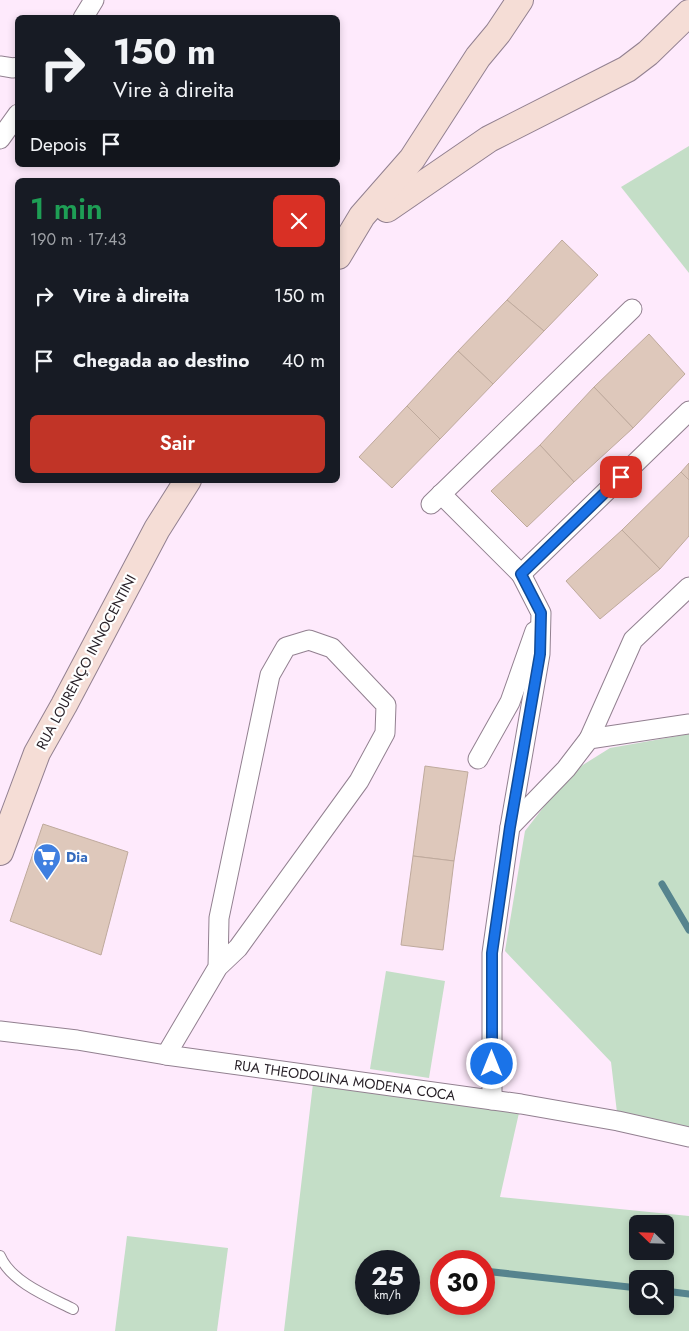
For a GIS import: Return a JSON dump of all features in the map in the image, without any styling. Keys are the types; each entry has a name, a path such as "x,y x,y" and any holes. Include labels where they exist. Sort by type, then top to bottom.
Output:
{"main road":[{"path":"340,253 362,216 412,159 478,57 498,33 520,0"},
{"path":"387,209 489,139 627,69 654,48 689,13"},
{"path":"340,264 387,209 398,192 412,159 453,144 489,139"},
{"name":"RUA LOURENÇO INNOCENTINI","path":"0,852 37,753 157,529 186,483"}],"street":[{"path":"84,15 94,0"},
{"path":"0,66 15,68"},
{"path":"0,139 15,118"},
{"path":"492,1100 492,953 510,827 540,654 541,613 521,574 436,499 632,309"},
{"path":"521,574 689,411"},
{"path":"510,827 566,769 589,739 633,640 689,587"},
{"path":"478,759 510,702 541,613"},
{"path":"166,1055 218,967 238,948 359,781 384,733 386,705 332,648 309,640 286,647 270,675 219,918 218,967"},
{"path":"589,739 689,724"},
{"name":"RUA THEODOLINA MODENA COCA","path":"0,1031 77,1040 166,1055 492,1100 618,1121 689,1137"}],"lane":[{"path":"0,1256 4,1266 32,1288 73,1309"}],"green space":[{"path":"689,146 689,273 621,187"},
{"path":"689,734 689,1137 618,1121 611,1062 505,951 525,831 570,773 610,748"},
{"path":"386,971 445,981 429,1078 370,1069"},
{"path":"314,1075 521,1104 500,1197 689,1216 689,1331 284,1331"},
{"path":"127,1236 228,1248 217,1331 115,1331"}],"building":[{"path":"562,240 598,275 544,331 507,300"},
{"path":"507,300 544,331 493,384 458,351"},
{"path":"649,334 685,374 633,428 594,387"},
{"path":"458,351 493,384 440,439 407,406"},
{"path":"594,387 633,428 574,482 540,445"},
{"path":"407,406 440,439 392,488 359,457"},
{"path":"540,445 574,482 527,527 491,491"},
{"path":"689,463 689,480 681,472"},
{"path":"681,472 689,480 689,536 660,569 622,530"},
{"path":"622,530 660,569 600,619 566,581"},
{"path":"425,766 468,772 454,861 413,856"},
{"path":"43,824 128,852 101,955 10,921"},
{"path":"413,856 454,861 443,950 401,945"}],"waterway":[{"path":"662,884 689,930"},
{"path":"495,1272 629,1287"},
{"path":"674,1292 689,1294"}],"place":[{"name":"Dia","path":"47,881"}],"route":[{"path":"492,1064 492,953 510,827 540,654 541,613 521,574 621,477"}]}
